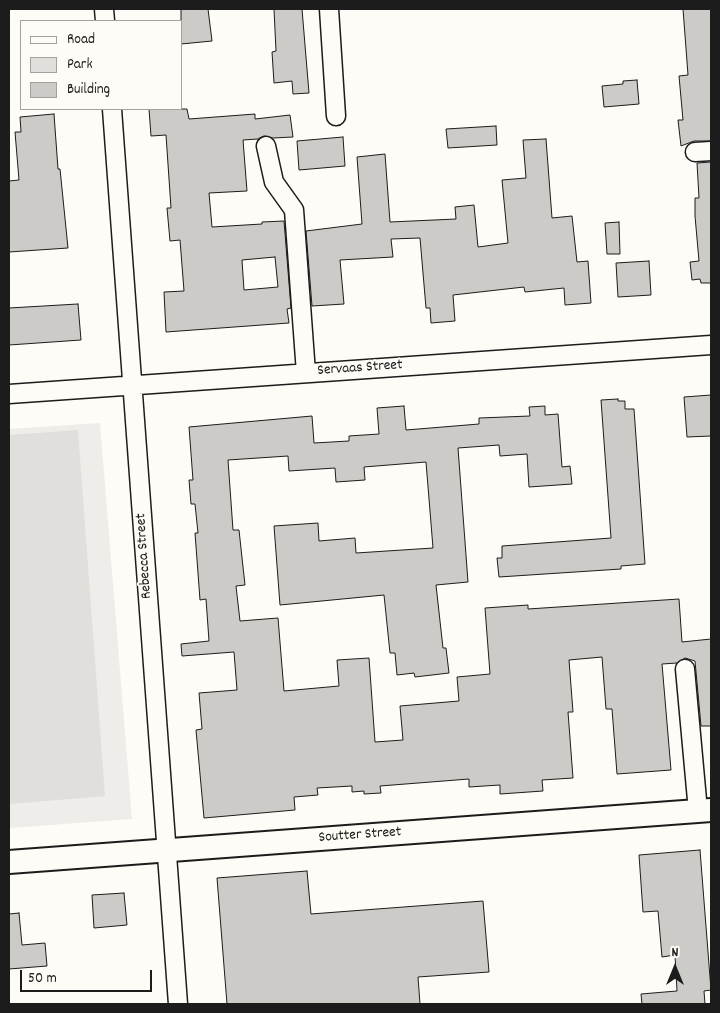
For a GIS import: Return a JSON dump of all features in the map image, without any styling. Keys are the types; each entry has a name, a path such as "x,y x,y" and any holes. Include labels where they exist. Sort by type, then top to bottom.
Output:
{"main road":[{"name":"Soutter Street","path":"9,862 705,811"}],"street":[{"path":"329,9 336,116"},
{"name":"Rebecca Street","path":"112,110 178,1004"},
{"path":"266,146 274,182 294,210 306,373"},
{"name":"Servaas Street","path":"9,394 711,345"},
{"path":"685,669 705,811"}],"shaded area":[{"path":"100,423 132,819 9,828 9,429"}],"green space":[{"path":"78,430 105,796 9,804 9,435"}],"building":[{"path":"181,9 208,9 212,41 182,44"},
{"path":"274,9 302,9 309,93 293,94 292,81 274,83 272,52 276,51"},
{"path":"683,9 711,9 711,141 694,141 681,146 678,120 683,120 679,76 688,75"},
{"path":"637,80 639,104 604,107 602,86 623,84 623,81"},
{"path":"187,109 189,119 255,114 255,119 290,115 293,137 273,138 264,136 258,139 243,140 247,191 209,193 212,227 284,221 291,308 287,309 289,323 166,332 164,292 184,291 180,240 170,241 167,208 171,208 166,135 151,136 149,110","holes":["275,257 278,287 244,290 242,260"]},
{"path":"54,114 58,169 60,169 68,248 9,252 9,181 19,180 15,132 21,132 20,117"},
{"path":"496,126 497,145 448,148 446,129"},
{"path":"343,137 345,166 299,170 297,141"},
{"path":"546,139 552,218 572,216 577,262 588,261 591,303 565,305 564,288 525,292 524,287 453,295 455,321 431,323 430,308 426,308 420,238 391,239 393,257 340,260 344,304 312,306 306,231 362,224 357,157 385,154 390,222 456,219 455,207 474,205 478,247 508,243 502,180 526,178 523,140"},
{"path":"711,162 711,283 701,283 700,279 692,280 690,262 699,261 695,216 695,198 699,198 697,163"},
{"path":"619,222 620,254 607,254 605,223"},
{"path":"649,261 651,295 618,297 616,263"},
{"path":"78,304 81,340 9,345 9,308"},
{"path":"711,395 711,436 687,437 684,397"},
{"path":"618,399 618,401 625,401 625,409 634,409 645,564 621,566 621,569 499,577 497,558 502,558 502,546 611,538 601,400"},
{"path":"404,406 406,430 479,424 479,418 530,416 529,407 545,406 545,415 558,414 562,467 570,466 572,484 529,487 527,454 500,456 499,445 458,448 468,582 436,585 443,648 446,648 449,673 415,677 414,673 397,675 395,653 390,653 384,595 280,605 274,526 318,523 319,541 355,538 356,553 433,548 426,462 364,467 365,480 336,482 335,468 289,471 288,456 228,460 233,530 239,530 245,585 236,586 240,621 278,618 284,691 339,686 337,660 369,658 375,742 403,740 400,706 459,701 457,677 490,674 485,608 528,605 528,609 679,599 682,642 711,639 711,726 701,726 695,661 685,658 677,663 662,664 671,770 617,774 612,709 606,709 602,657 569,660 573,712 568,712 573,778 542,780 543,791 500,794 500,785 469,787 469,779 380,786 381,793 364,794 364,791 352,792 352,786 317,788 318,795 294,797 295,810 204,818 196,730 202,729 199,693 237,690 234,652 182,656 181,644 209,641 206,599 200,600 195,533 198,533 195,504 191,504 189,480 193,480 189,427 312,416 314,443 349,441 349,436 379,434 377,408"},
{"path":"700,850 711,990 704,991 705,1004 642,1004 641,994 677,991 675,955 662,957 658,911 643,912 639,855"},
{"path":"307,871 311,914 483,901 489,972 418,977 420,1004 227,1004 217,878"},
{"path":"124,893 127,925 94,928 92,895"},
{"path":"19,913 22,945 45,943 47,966 9,969 9,914"}]}
